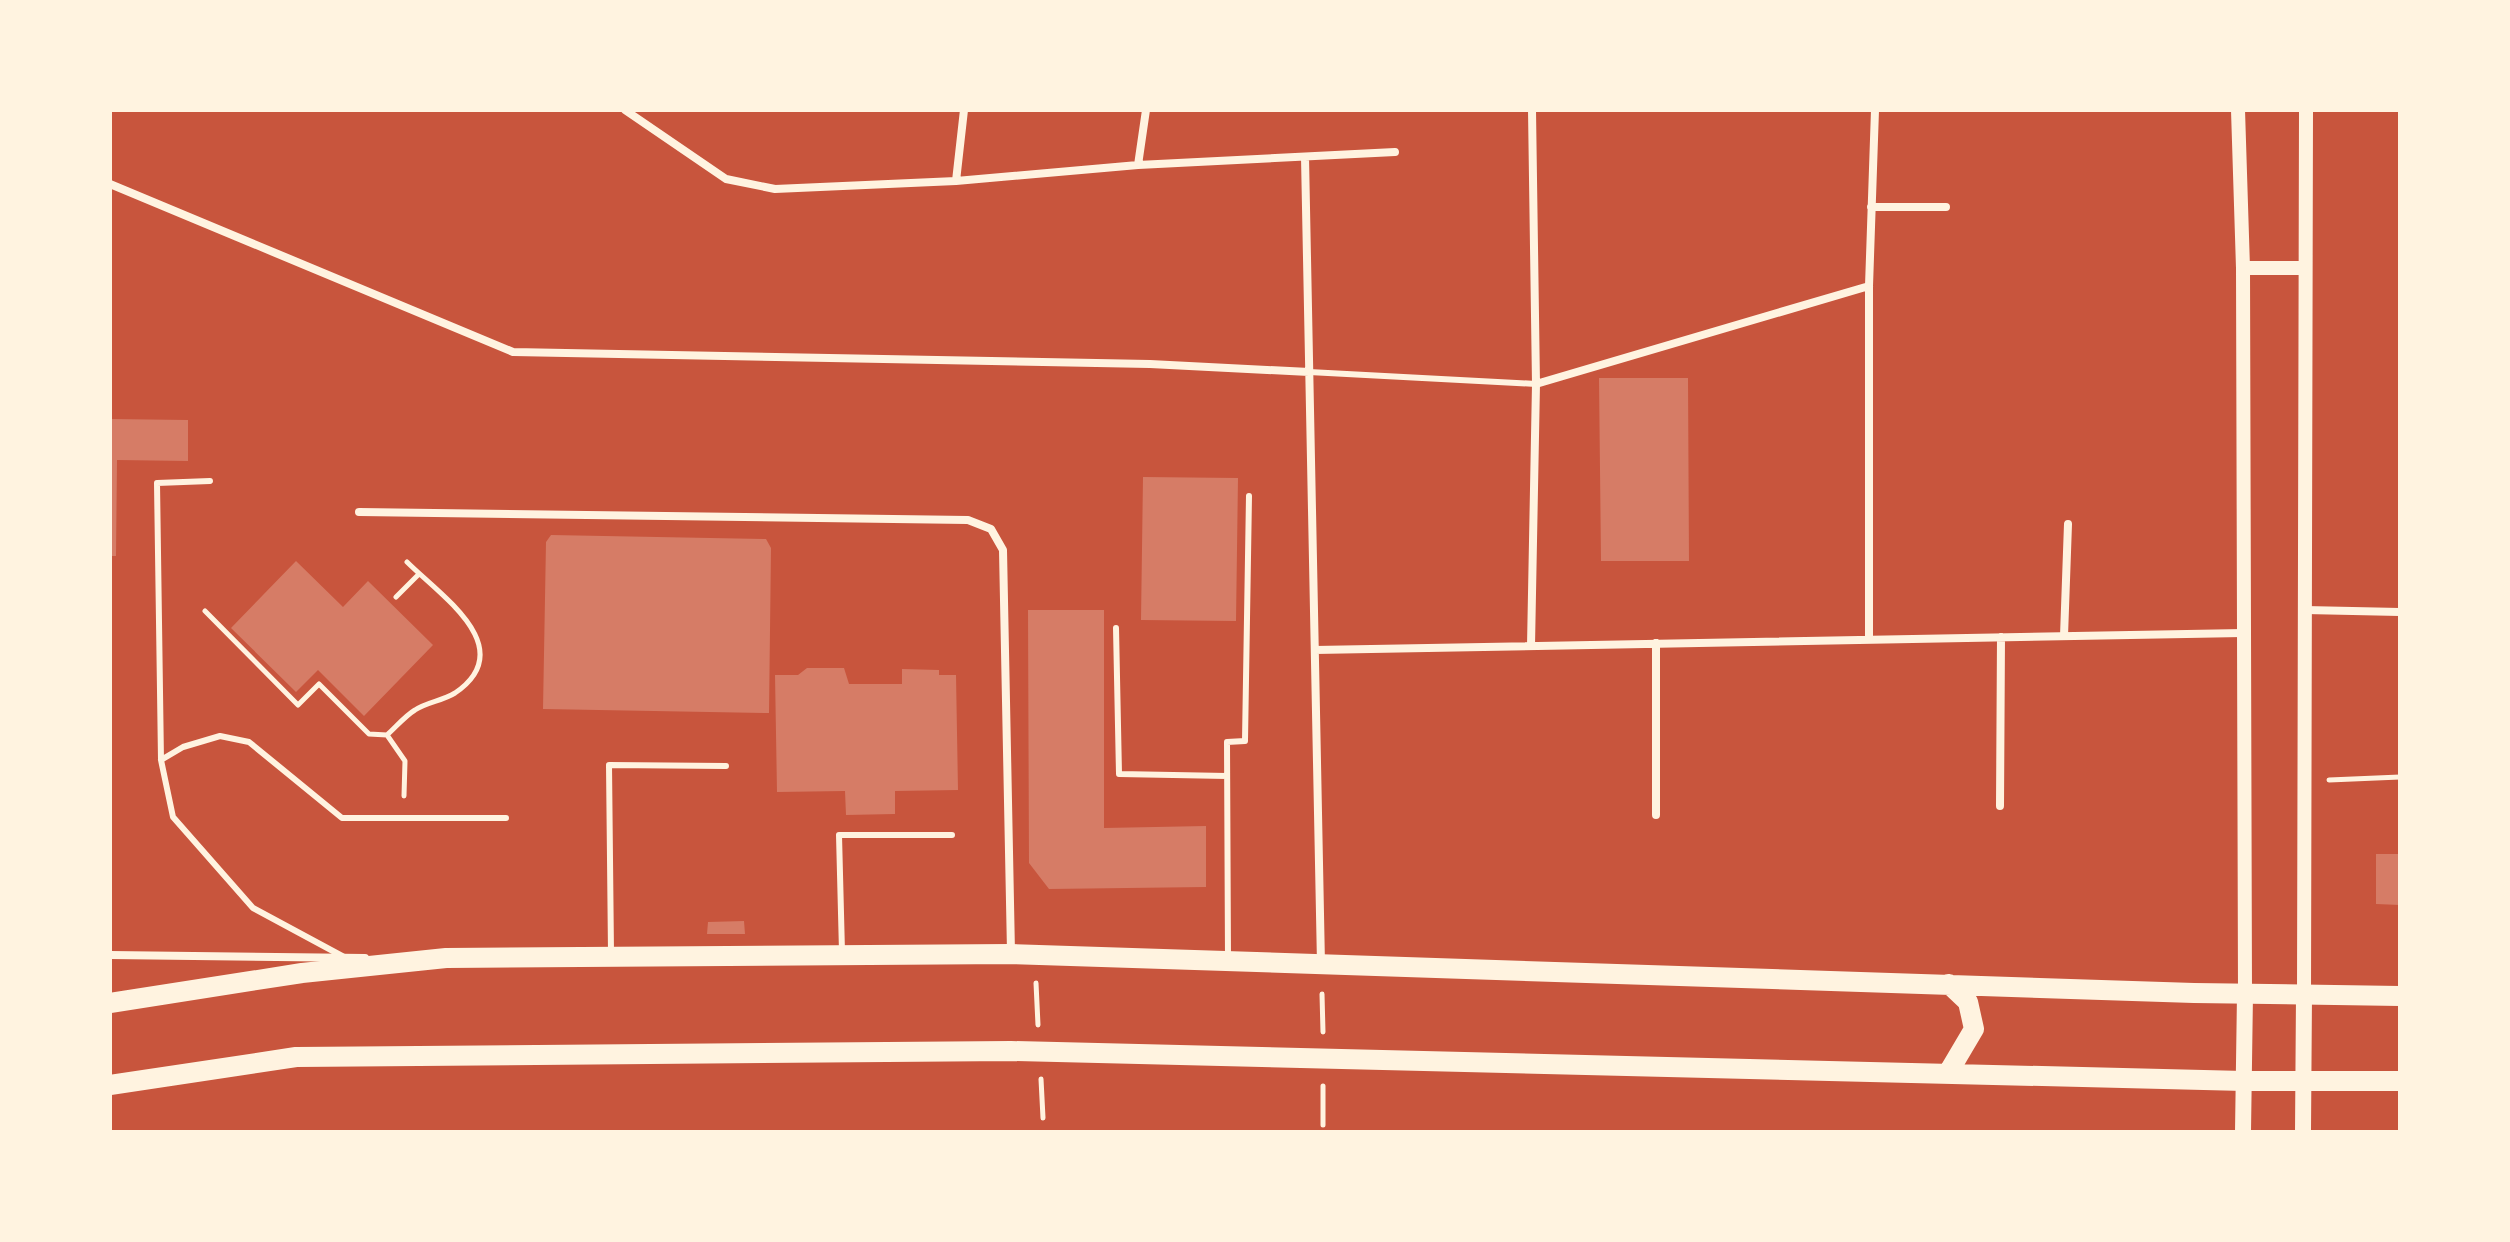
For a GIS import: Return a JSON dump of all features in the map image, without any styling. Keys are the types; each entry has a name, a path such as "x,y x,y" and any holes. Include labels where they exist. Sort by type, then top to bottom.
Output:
{"main road":[{"path":"110,1003 302,973 446,958 1011,954 2245,994 2400,996"},
{"path":"1948,1073 1974,1029 1968,1002 1949,984"},
{"path":"2243,1132 2245,994"},
{"path":"2303,1132 2304,995"},
{"path":"110,1085 296,1057 995,1051 2244,1081 2400,1081"}],"street":[{"path":"956,181 964,110"},
{"path":"1138,165 1146,110"},
{"path":"1531,646 1536,384 1532,110"},
{"path":"1869,640 1869,286 1875,110"},
{"path":"2238,110 2243,268 2245,994"},
{"path":"2304,995 2306,110"},
{"path":"629,112 726,179 775,189 956,181 1138,165 1395,152"},
{"path":"1305,157 1321,966"},
{"path":"110,184 513,352 1150,364 1309,372"},
{"path":"1871,207 1946,207"},
{"path":"2243,268 2305,268"},
{"path":"1536,384 1869,286"},
{"path":"359,512 968,520 991,529 1003,550 1011,954"},
{"path":"2064,636 2068,524"},
{"path":"2305,610 2400,612"},
{"path":"1315,650 2243,633"},
{"path":"2000,806 2001,637"},
{"path":"1656,643 1656,815"},
{"path":"110,955 446,958"}],"lane":[{"path":"1309,372 1536,384"},
{"path":"210,481 157,483 161,760 173,817 201,853 253,908 344,957"},
{"path":"1228,963 1227,742 1245,741 1249,496"},
{"path":"1116,628 1119,774 1227,776"},
{"path":"161,760 183,747 220,736 249,742 342,818 506,818"},
{"path":"611,957 609,765 726,766"},
{"path":"843,956 839,835 952,835"}],"path":[{"path":"205,611 298,705 319,684 369,734 387,735 416,709 437,703 457,691 474,675 481,650 473,626 407,562"},
{"path":"396,597 419,574"},
{"path":"387,735 405,761 404,818"},
{"path":"2328,780 2400,777"}],"building":[{"path":"1599,378 1688,378 1689,561 1601,561"},
{"path":"110,419 188,420 188,461 117,460 116,556 110,556"},
{"path":"1143,477 1238,478 1236,621 1141,620"},
{"path":"551,535 766,539 771,548 769,713 543,709 546,542"},
{"path":"296,561 343,607 368,581 433,645 364,716 318,670 296,692 231,628"},
{"path":"1028,610 1104,610 1104,828 1206,826 1206,887 1049,889 1029,863"},
{"path":"807,668 844,668 849,684 902,684 902,669 939,670 939,675 956,675 958,790 895,791 895,814 846,815 845,791 777,792 775,675 798,675"},
{"path":"2376,854 2400,854 2400,905 2376,904"},
{"path":"744,921 745,934 707,934 708,922"}]}
